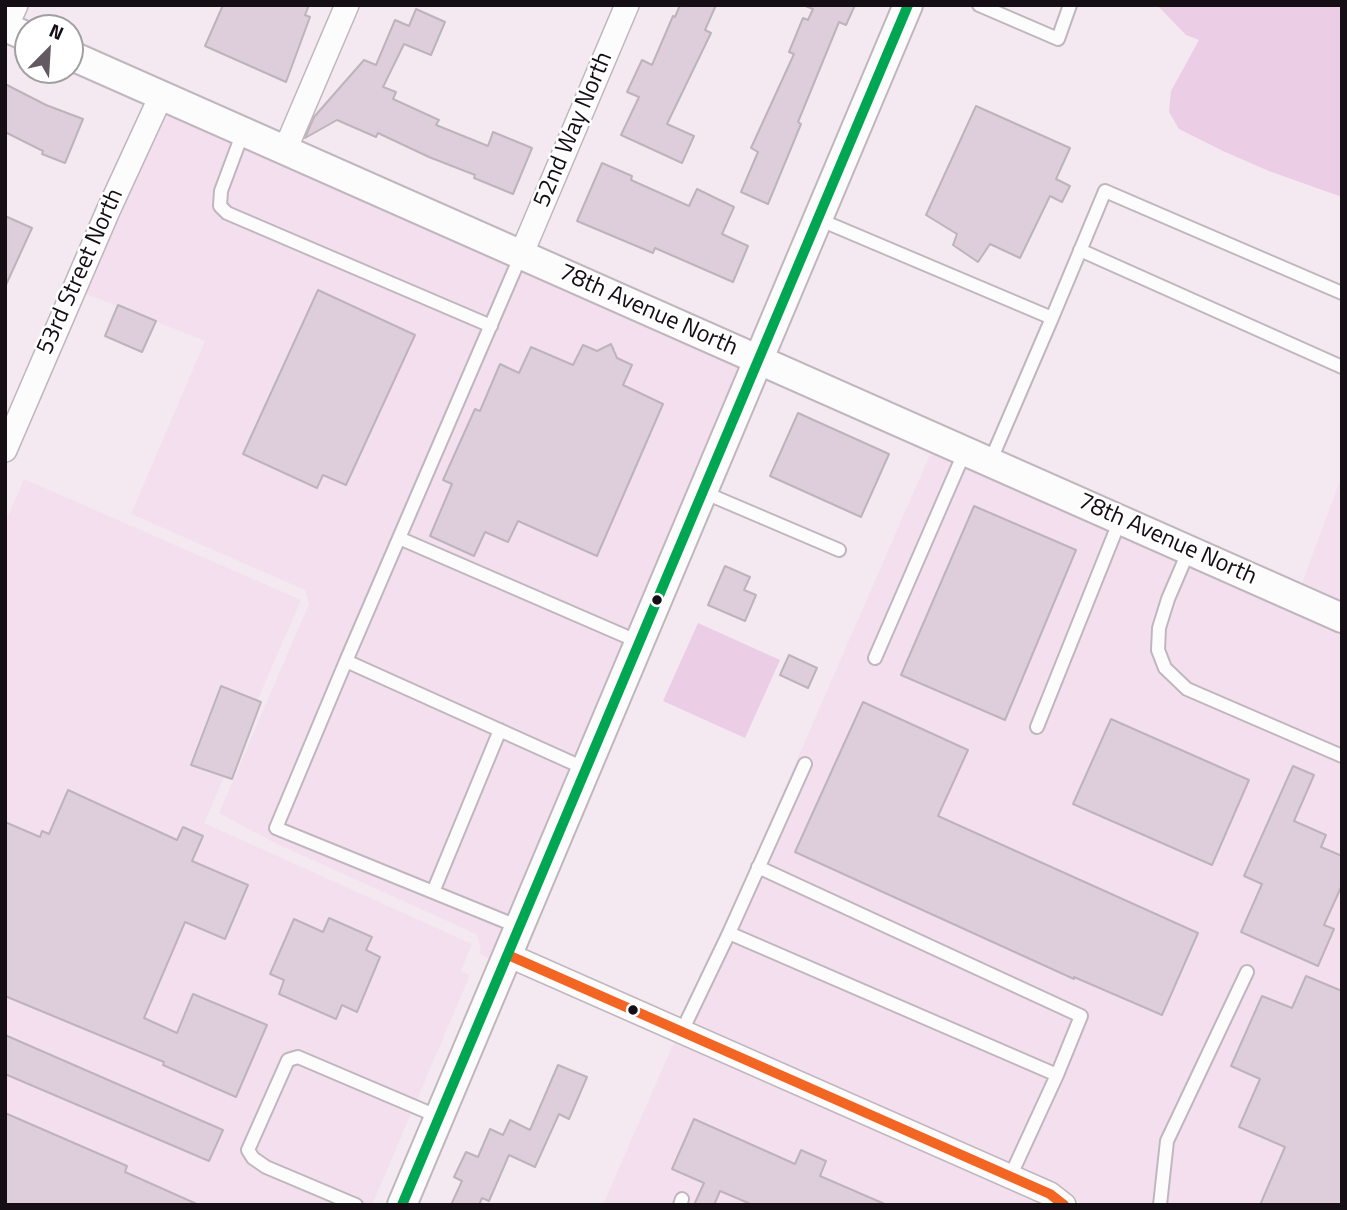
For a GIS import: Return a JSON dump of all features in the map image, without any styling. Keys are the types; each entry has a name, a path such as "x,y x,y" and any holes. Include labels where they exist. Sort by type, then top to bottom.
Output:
{"street":[{"path":"285,150 347,5"},
{"name":"52nd Way North","path":"521,256 627,5"},
{"path":"402,1205 908,5"},
{"name":"78th Avenue North","path":"84,61 1342,618"},
{"name":"53rd Street North","path":"5,450 108,211 161,96"},
{"path":"508,955 1050,1194 1064,1205"}],"lane":[{"path":"979,5 1058,39 1070,5"},
{"path":"243,132 220,191 220,206 228,213 491,326"},
{"path":"875,658 977,457 1052,318 1105,191 1342,293"},
{"path":"818,219 1052,318"},
{"path":"1080,250 1342,367"},
{"path":"519,927 276,828 521,256"},
{"path":"703,491 839,550"},
{"path":"1037,727 1120,520"},
{"path":"399,538 640,642"},
{"path":"1189,550 1168,598 1159,628 1158,650 1165,668 1187,689 1342,756"},
{"path":"346,661 586,769"},
{"path":"433,892 500,730"},
{"path":"682,1031 805,764"},
{"path":"758,867 1081,1016 1010,1177"},
{"path":"729,933 1057,1075"},
{"path":"1160,1205 1167,1141 1247,972"},
{"path":"356,1205 266,1167 253,1158 248,1150 288,1060 298,1057 439,1117"}],"shaded area":[{"path":"1157,5 1342,5 1342,197 1269,171 1179,129 1169,112 1171,91 1199,40 1186,35"},
{"path":"168,112 744,367 493,961 479,953 481,947 476,934 275,843 219,813 309,604 305,590 131,514 205,341 84,293"},
{"path":"932,450 1342,632 1342,1205 1084,1205 1055,1183 684,1019"},
{"path":"1342,475 1342,604 1301,586"},
{"path":"24,479 301,600 204,823 472,944 461,971 470,975 372,1205 5,1205 5,524"},
{"path":"698,623 780,660 745,738 663,701"},
{"path":"674,1042 1043,1205 603,1205"}],"building":[{"path":"223,5 309,5 305,15 310,17 286,82 205,46"},
{"path":"680,5 716,5 705,30 711,33 667,124 694,136 682,163 621,135 639,97 627,92 642,60 652,65"},
{"path":"803,5 855,5 846,25 839,22 768,204 741,192 758,152 751,148 794,54 789,52 803,18 808,20 813,9"},
{"path":"416,9 445,22 431,55 404,44 383,87 396,92 393,99 439,120 436,125 488,146 493,132 532,148 513,194 378,133 376,137 337,120 305,138 314,117 364,60 376,65 395,20 409,26"},
{"path":"5,84 46,105 83,119 65,163 42,154 43,151 5,132"},
{"path":"976,106 1070,148 1056,179 1070,186 1062,202 1050,196 1020,258 990,244 978,262 953,245 957,234 926,215"},
{"path":"602,163 632,176 631,180 689,206 697,189 734,207 722,234 748,246 733,282 655,248 653,253 577,221"},
{"path":"5,216 32,228 5,287"},
{"path":"318,290 415,335 346,485 323,475 317,488 243,454"},
{"path":"118,305 156,321 142,352 105,336"},
{"path":"611,344 617,358 632,365 623,385 663,404 597,556 518,521 508,542 485,532 474,556 430,536 452,484 443,480 475,409 480,411 500,364 519,373 531,347 573,365 583,345 597,351"},
{"path":"798,413 889,454 861,517 770,476"},
{"path":"974,506 1076,550 1005,720 901,675"},
{"path":"725,566 750,577 744,590 756,595 745,621 708,605"},
{"path":"789,655 817,668 808,688 780,675"},
{"path":"221,686 261,702 232,779 191,765"},
{"path":"863,702 968,750 938,816 1198,933 1162,1015 1074,979 795,852"},
{"path":"1111,719 1249,780 1212,865 1073,804"},
{"path":"1293,766 1314,775 1294,821 1326,835 1321,847 1342,856 1342,885 1324,925 1334,929 1318,966 1241,932 1262,884 1244,876"},
{"path":"68,790 177,840 183,827 203,836 192,861 248,885 225,939 185,922 144,1018 177,1033 193,994 267,1025 236,1097 163,1065 164,1062 5,996 5,822 40,837 42,831 49,834"},
{"path":"329,918 372,937 366,950 380,957 357,1012 342,1005 336,1019 279,994 284,980 270,974 294,919 323,932"},
{"path":"1306,976 1342,991 1342,1205 1260,1205 1285,1147 1239,1127 1260,1079 1231,1066 1262,996 1292,1008"},
{"path":"5,1035 223,1130 209,1161 5,1074"},
{"path":"558,1065 587,1077 569,1119 559,1114 535,1167 509,1155 489,1201 482,1198 479,1205 451,1205 462,1181 454,1177 466,1152 478,1157 490,1129 503,1135 510,1120 530,1130"},
{"path":"5,1113 127,1166 125,1172 199,1205 5,1205"},
{"path":"694,1119 795,1164 801,1150 826,1161 820,1176 887,1205 753,1205 720,1191 714,1205 694,1205 704,1183 672,1169"}],"transit line":[{"path":"402,1205 908,5"},
{"path":"508,955 1050,1194 1064,1205"}]}
